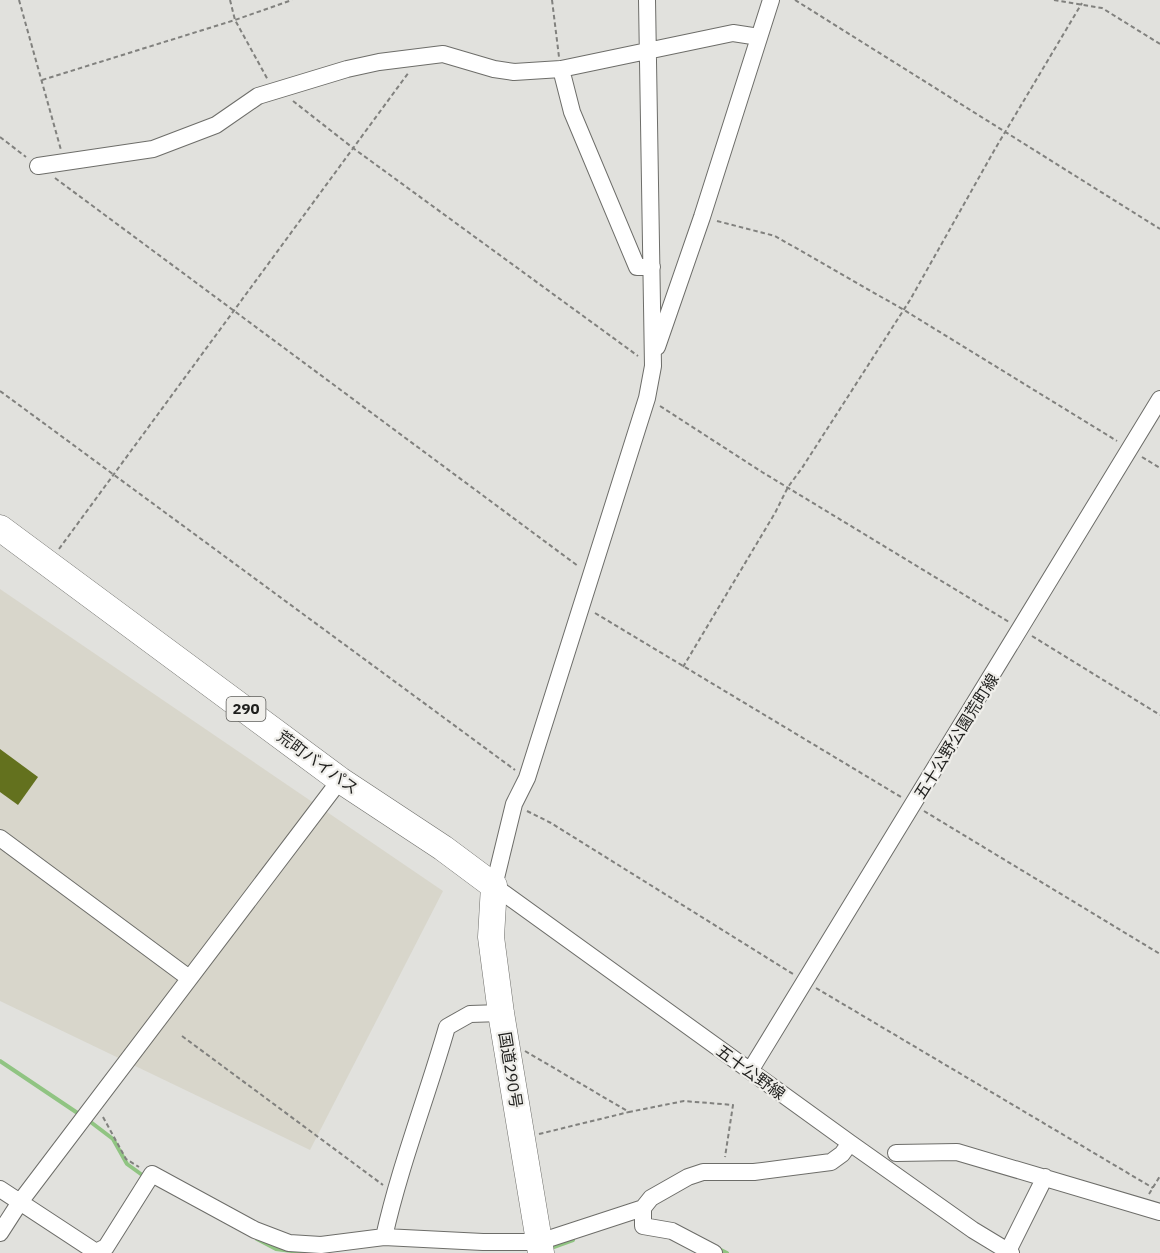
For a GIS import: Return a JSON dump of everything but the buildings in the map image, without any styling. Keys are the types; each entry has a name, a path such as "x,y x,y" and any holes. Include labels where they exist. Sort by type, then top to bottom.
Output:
{"highway":[{"name":"荒町バイパス","path":"0,528 340,780 443,848 494,886"},
{"name":"国道290号","path":"494,886 491,937 501,1013 540,1247"}],"street":[{"path":"647,0 653,362"},
{"path":"494,886 514,804 527,778 647,398 653,362 771,0"},
{"path":"38,166 153,149 216,126 258,96 347,69 443,54 494,69 514,72 561,69 733,33 759,37"},
{"path":"561,69 572,112 638,267 652,267"},
{"name":"五十公野公園荒町線","path":"750,1071 1160,399"},
{"path":"0,1233 20,1202 340,780"},
{"path":"0,838 189,978"},
{"name":"五十公野線","path":"494,886 850,1143 973,1230 1009,1252"},
{"path":"384,1237 395,1194 447,1027 470,1014 501,1013"},
{"path":"0,1189 96,1252 106,1247 152,1174 255,1230 289,1243 321,1249 384,1237 540,1247 643,1208 651,1198 688,1177 703,1172 754,1172 831,1162 842,1154 850,1143"},
{"path":"896,1153 957,1152 1160,1212"},
{"path":"1009,1252 1045,1177"},
{"path":"643,1208 643,1226 672,1231 714,1253"}],"path":[{"path":"19,0 64,161"},
{"path":"230,0 235,20 269,83 353,148 653,362"},
{"path":"42,80 292,0"},
{"path":"552,0 561,69"},
{"path":"795,0 1160,229"},
{"path":"1054,0 1102,8 1160,44"},
{"path":"1087,5 1088,0"},
{"path":"683,667 775,513 788,487 904,310 1082,3"},
{"path":"48,563 422,56"},
{"path":"0,137 591,575"},
{"path":"702,217 775,236 904,310 1160,468"},
{"path":"0,391 527,778"},
{"path":"647,398 1160,715"},
{"path":"581,604 1160,954"},
{"path":"514,804 551,824 805,981 1153,1188"},
{"path":"182,1036 395,1194"},
{"path":"507,1041 629,1112"},
{"path":"522,1138 684,1101 734,1105 722,1172"},
{"path":"90,1109 104,1117 126,1159 152,1174"},
{"path":"1141,1206 1160,1176"}],"shaded area":[{"path":"0,589 443,891 310,1150 0,1001"}],"waterway":[{"path":"0,1061 82,1116"},
{"path":"88,1120 113,1139 127,1164 145,1177"},
{"path":"257,1239 276,1249 307,1253"},
{"path":"551,1248 573,1240"},
{"path":"717,1248 727,1253"}]}
